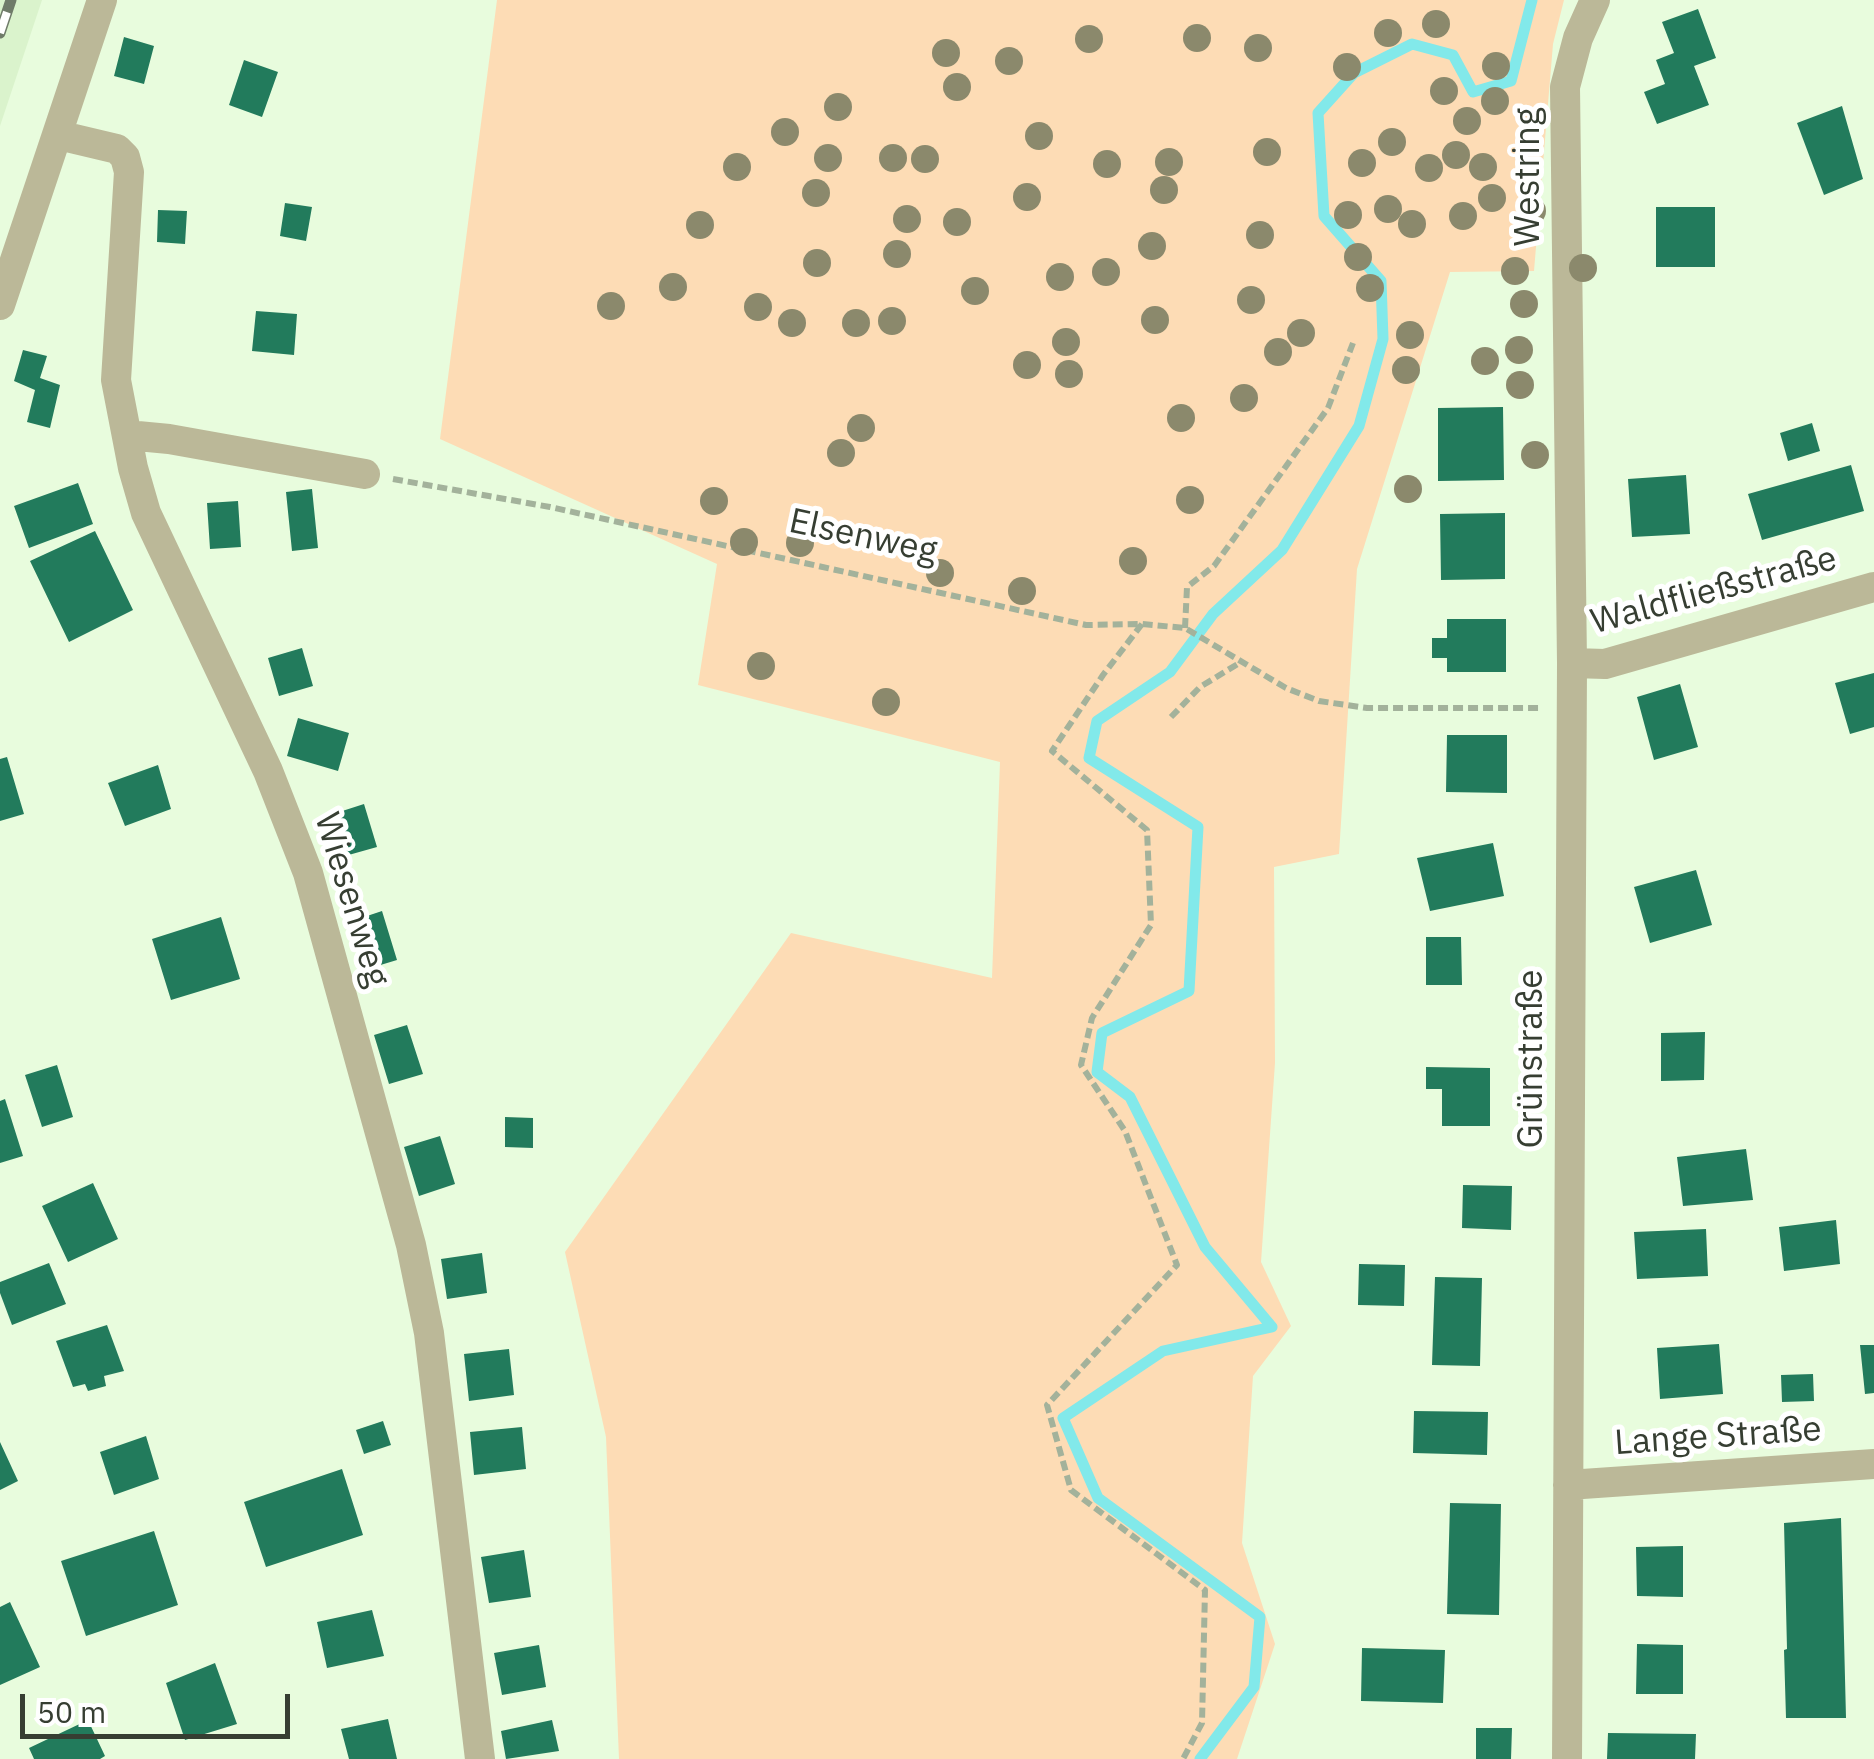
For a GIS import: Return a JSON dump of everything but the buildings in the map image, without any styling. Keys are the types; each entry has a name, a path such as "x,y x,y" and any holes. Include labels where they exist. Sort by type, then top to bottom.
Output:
{"street":[{"path":"0,305 102,0"},
{"name":"Westring","path":"1567,360 1566,86 1578,38 1595,0"},
{"name":"Wiesenweg","path":"58,136 117,149 126,157 129,172 116,380 133,468 146,513 268,770 308,873 411,1245 428,1333 480,1759"},
{"name":"Grünstraße","path":"1566,1759 1572,708 1567,360"},
{"path":"127,435 366,474"},
{"name":"Waldfließstraße","path":"1572,663 1605,664 1874,587"},
{"name":"Lange Straße","path":"1568,1485 1874,1464"}],"path":[{"path":"1185,628 1188,587 1214,566 1328,408 1354,343"},
{"name":"Elsenweg","path":"366,474 550,507 1086,625 1185,628 1286,688 1318,701 1367,708 1572,708"},
{"path":"1142,624 1052,752 1147,830 1151,925 1092,1018 1081,1064 1125,1131 1177,1265 1047,1405 1070,1490 1205,1590 1202,1723 1183,1759"},
{"path":"1171,718 1200,688 1242,662"}],"shaded area":[{"path":"0,0 42,0 0,126"},
{"path":"497,0 1564,0 1553,44 1534,271 1450,272 1357,569 1339,854 1274,867 1275,1063 1261,1262 1291,1326 1253,1376 1242,1543 1275,1644 1237,1759 619,1759 606,1437 565,1252 791,933 992,978 1000,762 698,685 717,564 440,439"}],"waterway":[{"path":"1200,1759 1254,1687 1260,1617 1098,1498 1063,1418 1163,1351 1272,1327 1205,1247 1130,1097 1097,1072 1102,1033 1189,991 1198,827 1089,758 1097,721 1170,672 1213,614 1282,550 1359,426 1383,339 1381,281 1324,216 1318,113 1354,73 1412,44 1453,55 1473,92 1511,81 1532,0"}],"railway":[{"path":"0,33 11,0"}]}
